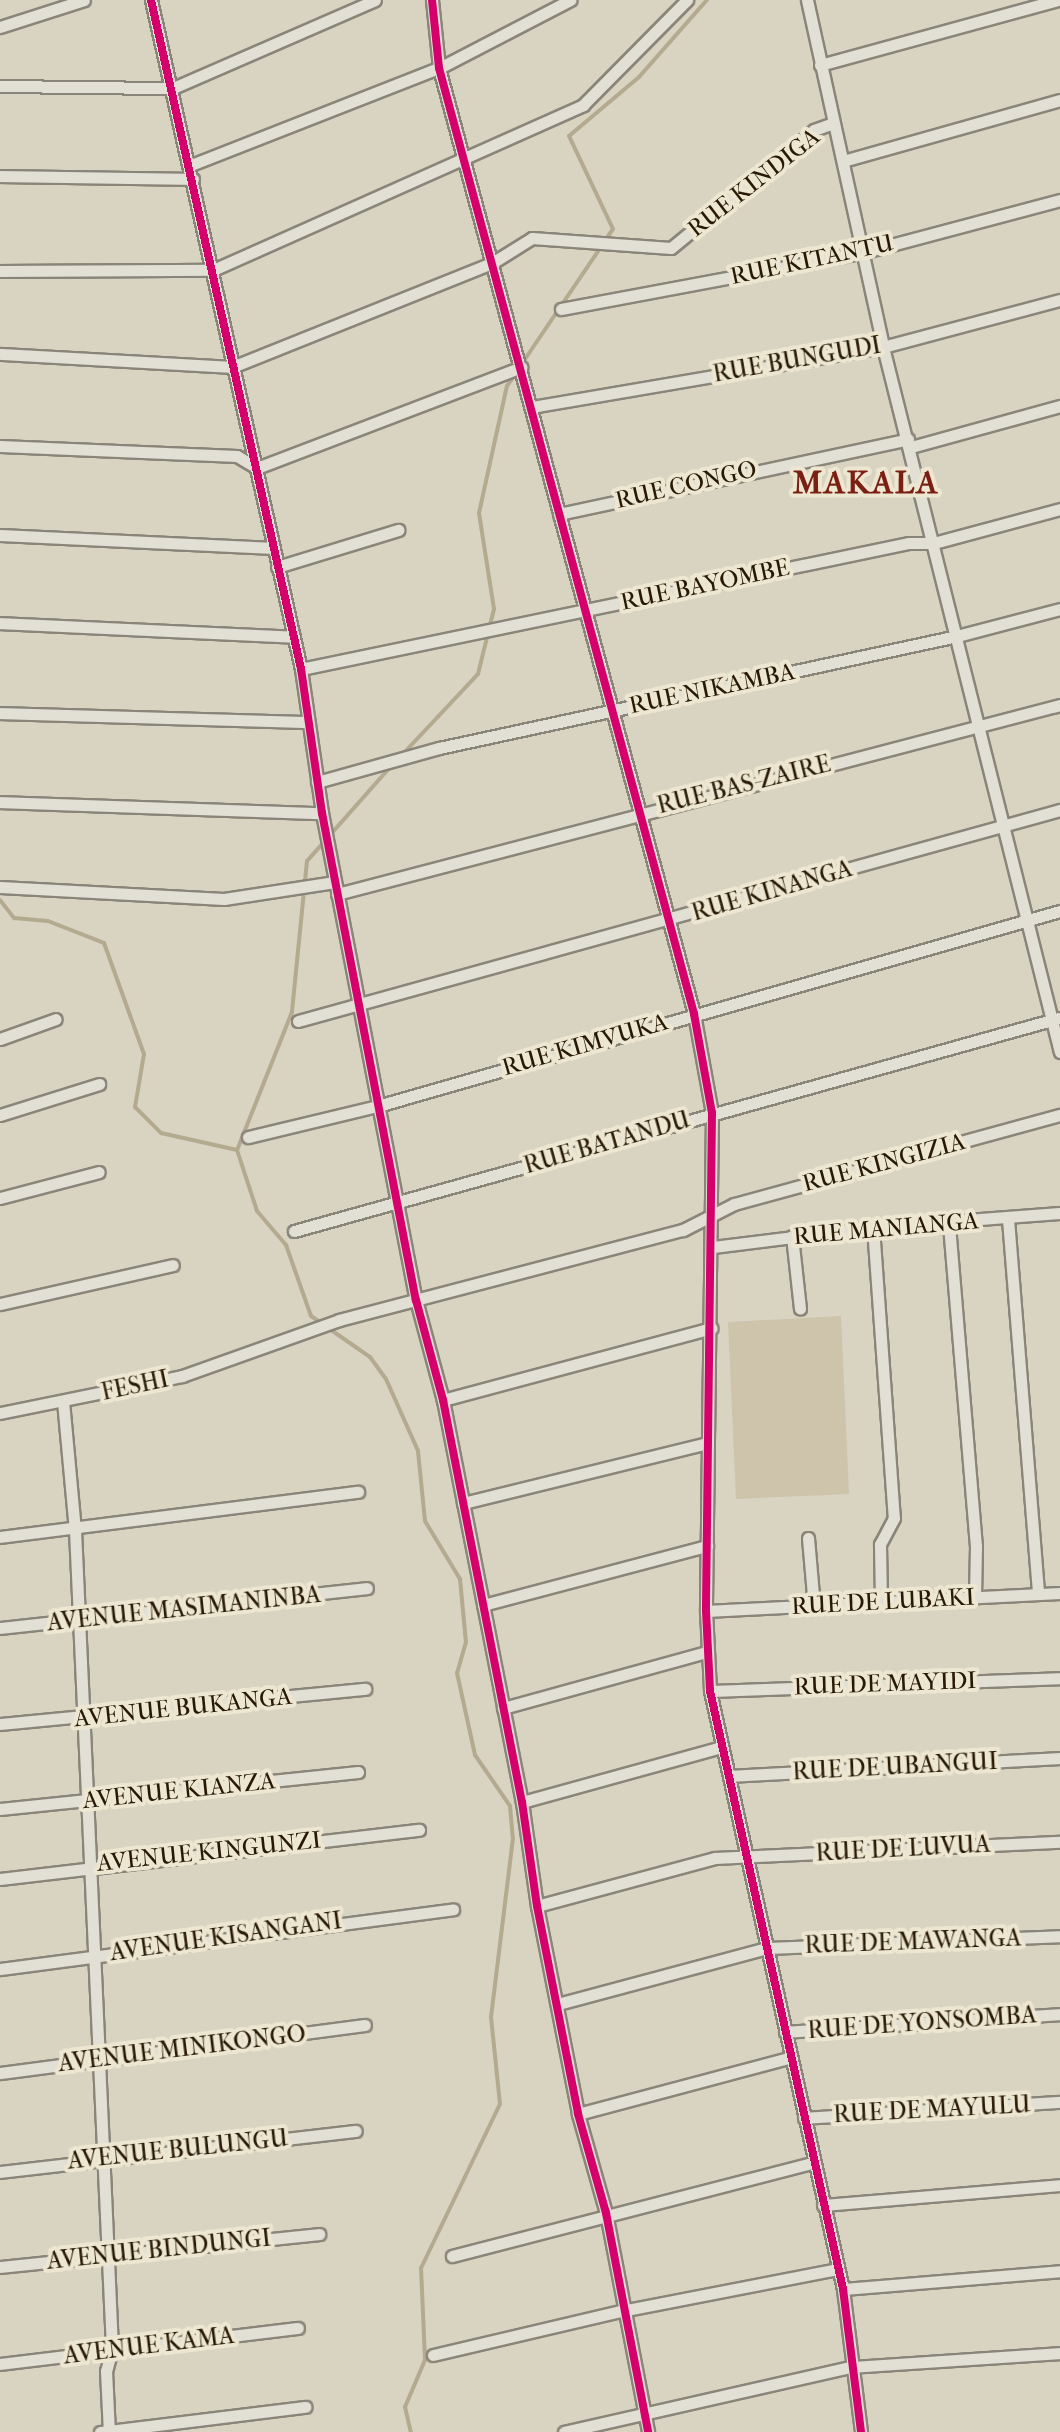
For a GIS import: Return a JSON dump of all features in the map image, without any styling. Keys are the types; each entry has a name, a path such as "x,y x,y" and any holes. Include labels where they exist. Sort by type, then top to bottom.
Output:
{"street":[{"path":"0,27 84,0"},
{"path":"0,86 173,88 375,0"},
{"path":"432,0 439,68 587,610 665,921 694,1014 712,1113 713,1247 706,1611 710,1691 812,2163 843,2289 861,2432"},
{"path":"191,165 439,68 570,0"},
{"path":"0,271 213,270 583,105 687,0"},
{"path":"820,65 1057,0"},
{"path":"155,1 232,367 301,669 322,813 381,1105 416,1300 443,1400 522,1802 537,1906 578,2114 606,2213 621,2311 648,2432"},
{"path":"806,2 883,347 910,443 977,726 1057,1018 1060,1052"},
{"name":"RUE KINDIGA","path":"843,161 1060,100"},
{"name":"RUE KINDIGA","path":"232,367 492,263 532,238 671,248 814,130 833,123"},
{"path":"0,176 193,179"},
{"name":"RUE KITANTU","path":"561,309 861,253 1060,200"},
{"name":"RUE BUNGUDI","path":"532,407 883,347 1060,300"},
{"path":"0,354 232,367"},
{"path":"0,446 231,455 257,468 521,367"},
{"name":"RUE CONGO","path":"559,514 910,443 1060,406"},
{"name":"RUE BAYOMBE","path":"301,669 909,543 934,543 1060,509"},
{"path":"277,567 398,530"},
{"path":"0,535 274,548"},
{"name":"RUE NIKAMBA","path":"317,782 439,748 957,636 1060,609"},
{"path":"0,623 294,637"},
{"name":"RUE BAS-ZAIRE","path":"0,887 224,899 336,888 1060,705"},
{"path":"0,713 307,722"},
{"path":"0,802 322,813"},
{"name":"RUE KINANGA","path":"298,1021 1060,810"},
{"name":"RUE KIMVUKA","path":"248,1137 381,1105 1060,911"},
{"name":"RUE BATANDU","path":"294,1231 1057,1018"},
{"path":"0,1039 56,1019"},
{"path":"0,1115 99,1084"},
{"name":"RUE KINGIZIA","path":"416,1300 683,1230 734,1204 1060,1115"},
{"path":"0,1198 99,1172"},
{"name":"RUE MANIANGA","path":"713,1247 873,1227 949,1225 1060,1213"},
{"path":"1008,1219 1038,1592"},
{"path":"949,1225 976,1546 975,1596"},
{"path":"873,1227 894,1518 880,1544 881,1602"},
{"path":"792,1236 800,1309"},
{"path":"0,1304 173,1265"},
{"name":"FESHI","path":"0,1413 182,1376 416,1300"},
{"path":"443,1400 712,1328"},
{"path":"63,1401 75,1530 84,1801 112,2349 106,2371 106,2432 305,2407"},
{"path":"463,1503 707,1443"},
{"path":"0,1537 75,1530 358,1492"},
{"path":"808,1538 814,1606"},
{"path":"483,1605 707,1546"},
{"name":"AVENUE MASIMANINBA","path":"0,1628 367,1588"},
{"name":"RUE DE LUBAKI","path":"706,1611 1060,1593"},
{"path":"503,1708 707,1652"},
{"name":"RUE DE MAYIDI","path":"710,1691 1060,1678"},
{"name":"AVENUE BUKANGA","path":"0,1724 365,1689"},
{"path":"522,1802 722,1747"},
{"name":"RUE DE UBANGUI","path":"729,1776 1060,1758"},
{"name":"AVENUE KIANZA","path":"0,1809 358,1772"},
{"name":"AVENUE KINGUNZI","path":"0,1879 87,1866 419,1830"},
{"name":"RUE DE LUVUA","path":"537,1906 715,1858 1060,1842"},
{"name":"AVENUE KISANGANI","path":"0,1969 453,1909"},
{"name":"RUE DE MAWANGA","path":"558,2004 767,1948 1060,1936"},
{"name":"RUE DE YONSOMBA","path":"785,2032 1060,2014"},
{"name":"AVENUE MINIKONGO","path":"0,2073 365,2025"},
{"path":"578,2114 789,2058"},
{"name":"RUE DE MAYULU","path":"804,2118 1060,2102"},
{"name":"AVENUE BULUNGU","path":"0,2172 356,2131"},
{"path":"452,2256 606,2213 812,2163"},
{"path":"823,2205 1060,2185"},
{"name":"AVENUE BINDUNGI","path":"0,2267 319,2234"},
{"path":"433,2355 621,2311 838,2269"},
{"path":"843,2289 1060,2271"},
{"name":"AVENUE KAMA","path":"0,2364 298,2328"},
{"path":"564,2432 851,2367 1060,2353"}],"shaded area":[{"path":"841,1316 849,1494 736,1499 728,1322"}],"waterway":[{"path":"606,239 613,229 569,136 639,77 707,0"},
{"path":"521,365 601,247"},
{"path":"401,756 478,674 494,609 479,513 507,386 516,373"},
{"path":"392,765 307,861 292,1012 237,1150 257,1211 286,1245 311,1316 370,1357 386,1379 418,1451 425,1521 460,1579 466,1642 457,1673 475,1755 510,1806 513,1838 491,2017 500,2104 421,2268 425,2360 405,2407 411,2432"},
{"path":"0,900 14,918 48,921 104,943 144,1054 135,1107 161,1133 237,1150"}],"cycle path":[{"path":"151,0 301,669 322,813 416,1300 443,1400 522,1802 537,1906 578,2114 606,2213 648,2432"},
{"path":"432,0 439,68 694,1014 712,1113 706,1611 710,1691 843,2289 861,2432"}],"district":[{"name":"MAKALA","path":"866,483"}]}
